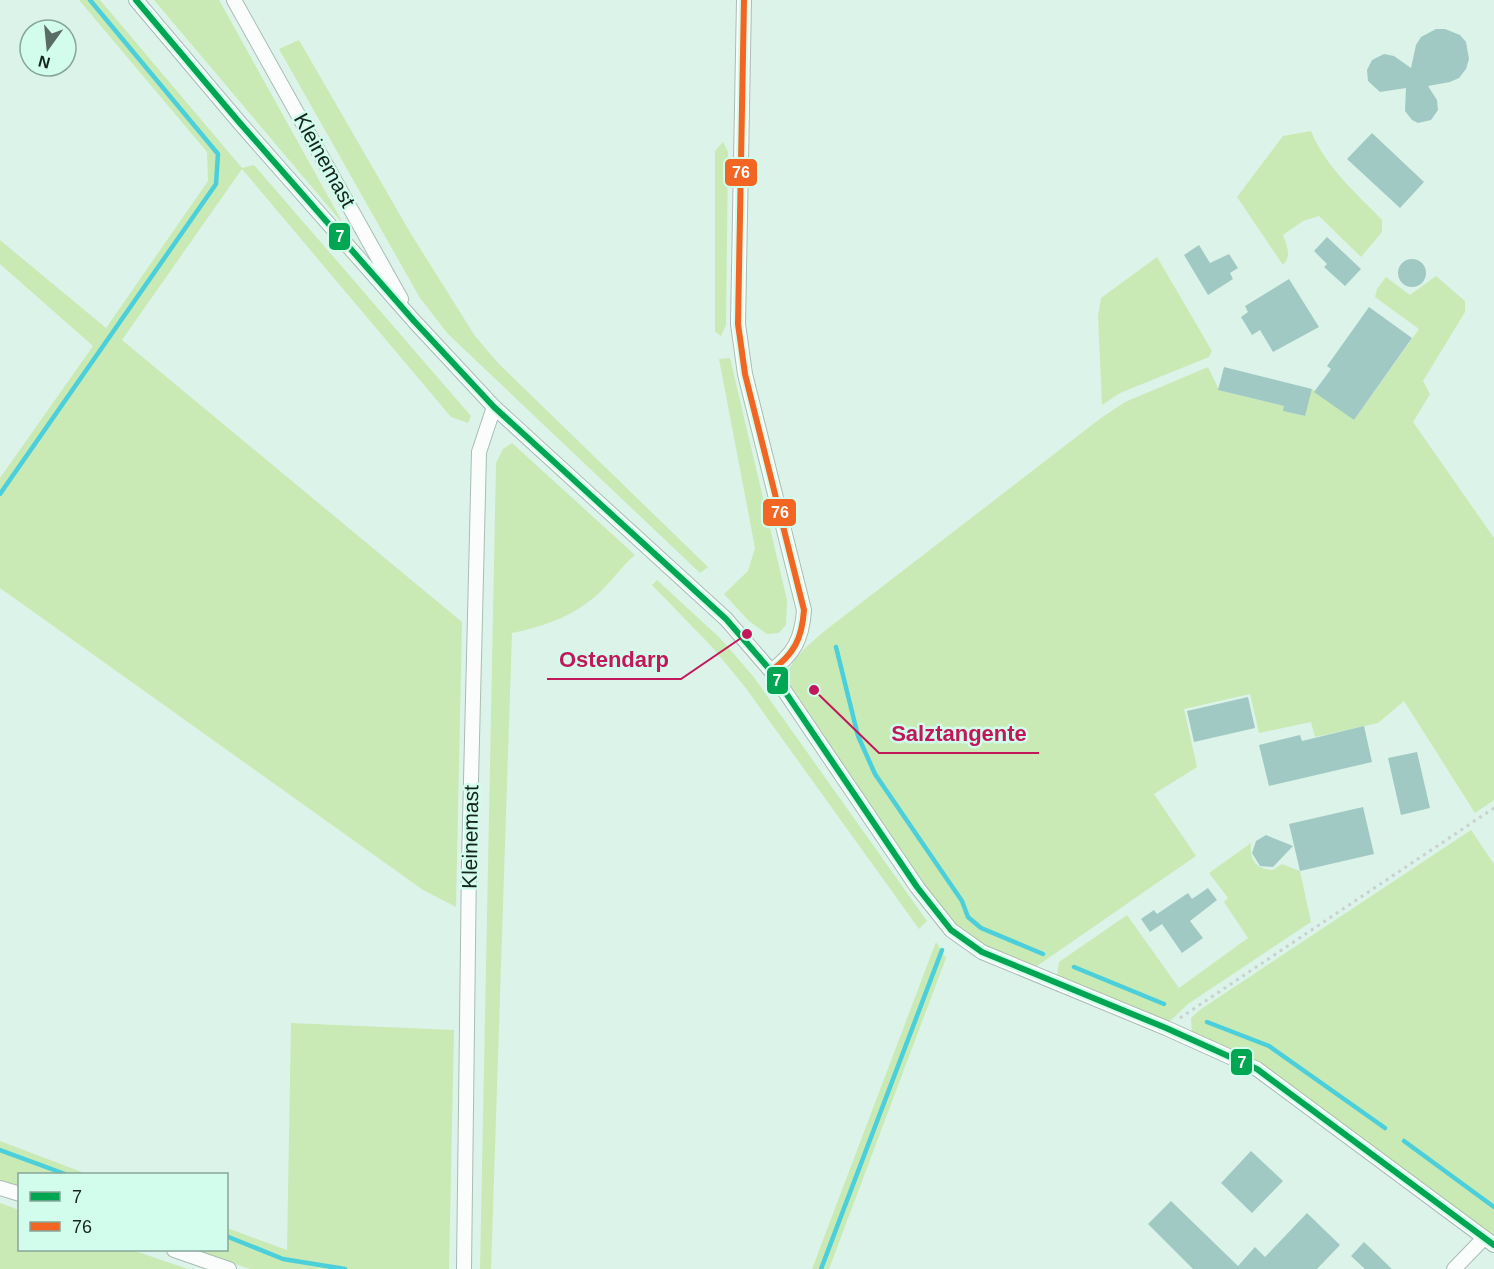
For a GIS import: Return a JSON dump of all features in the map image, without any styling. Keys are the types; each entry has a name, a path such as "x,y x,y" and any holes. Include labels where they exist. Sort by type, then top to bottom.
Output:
{"street":[{"name":"Kleinemast","path":"136,0 414,321 494,407 726,620 771,671 916,887 951,930 982,952 1166,1028 1257,1069 1489,1242 1454,1269"},
{"name":"Kleinemast","path":"234,0 414,321"},
{"path":"744,0 738,324 745,374 804,610 800,640 788,658 771,671"},
{"name":"Kleinemast","path":"464,1269 469,863 479,452 494,407"},
{"path":"0,1188 18,1193"},
{"path":"177,1251 229,1269"}],"path":[{"path":"1166,1028 1494,808"}],"green space":[{"path":"79,0 100,0 242,168 254,165 471,416 468,423 451,417 242,169 122,340 462,622 456,907 423,890 0,588 0,478 93,346 0,264 0,240 106,328 208,181 207,152"},
{"path":"154,0 219,0 344,225"},
{"path":"299,40 411,234 475,336 498,363 708,567 700,573 448,334 420,298 279,49"},
{"path":"1311,131 1324,156 1382,220 1382,232 1361,257 1319,216 1303,221 1283,235 1288,254 1283,265 1237,197 1283,136"},
{"path":"723,142 728,152 726,325 721,336 715,332 715,151"},
{"path":"1157,257 1212,351 1209,357 1120,393 1102,405 1098,316 1101,298"},
{"path":"1436,276 1465,301 1465,312 1423,381 1430,394 1413,422 1494,538 1494,800 1475,813 1404,701 1378,723 1315,737 1311,722 1259,733 1250,694 1184,709 1197,767 1154,794 1196,856 1037,966 1028,967 988,950 958,929 905,862 786,686 789,669 793,662 822,633 1101,418 1125,402 1208,367 1219,390 1284,406 1284,411 1304,416 1312,389 1354,420 1419,329 1375,297 1377,289 1386,277 1410,295"},
{"path":"730,358 787,600 786,625 779,633 767,634 749,621 724,594 748,571 755,548 719,359"},
{"path":"512,443 635,555 603,589 572,613 537,627 512,633 491,1269 480,1269 496,463 503,449"},
{"path":"657,580 720,638 753,676 927,921 919,929 745,687 713,648 652,585"},
{"path":"1471,830 1494,864 1494,1239 1281,1078 1192,1035 1191,1018 1201,1009"},
{"path":"1251,843 1251,854 1258,866 1273,870 1282,864 1300,871 1311,922 1188,1004 1170,1021 1163,1021 1057,977 1059,962 1127,915 1179,988 1248,938 1224,902 1228,898 1209,873"},
{"path":"936,942 946,958 829,1269 812,1269"},
{"path":"291,1023 454,1030 449,1269 250,1269 198,1251 228,1251 228,1228 287,1250"},
{"path":"0,1141 84,1173 18,1173 18,1187 0,1181"},
{"path":"0,1203 18,1210 18,1251 135,1251 188,1269 0,1269"}],"building":[{"path":"1436,29 1445,29 1460,35 1466,42 1469,59 1466,69 1459,78 1428,86 1437,100 1438,110 1431,120 1418,123 1412,120 1405,111 1406,88 1380,92 1368,81 1367,70 1372,60 1384,54 1394,56 1411,68 1416,45 1421,37"},
{"path":"1372,133 1424,182 1400,208 1347,159"},
{"path":"1327,237 1361,269 1345,286 1324,267 1327,264 1314,251"},
{"path":"1199,245 1210,263 1229,254 1238,268 1230,273 1233,279 1208,295 1184,255"},
{"path":"1412,259 1422,263 1426,273 1422,283 1412,287 1402,283 1398,273 1402,263"},
{"path":"1289,279 1319,327 1273,352 1260,330 1252,335 1241,317 1248,312 1245,306"},
{"path":"1369,307 1412,338 1354,420 1314,392 1331,369 1327,366"},
{"path":"1224,367 1312,389 1305,416 1283,411 1284,406 1218,390"},
{"path":"1248,697 1255,728 1194,742 1187,711"},
{"path":"1364,726 1372,762 1269,786 1259,745 1300,735 1302,741"},
{"path":"1417,752 1430,808 1401,815 1388,758"},
{"path":"1363,807 1374,854 1300,871 1289,824"},
{"path":"1266,835 1293,846 1273,867 1260,866 1252,853 1256,841"},
{"path":"1208,888 1217,900 1190,921 1203,938 1182,953 1162,924 1150,932 1141,919 1154,910 1157,914 1188,893 1192,899"},
{"path":"1251,1151 1283,1181 1252,1213 1221,1183"},
{"path":"1171,1201 1238,1266 1255,1247 1265,1257 1307,1213 1340,1245 1317,1269 1193,1269 1148,1224"},
{"path":"1364,1242 1392,1269 1365,1269 1351,1256"}],"waterway":[{"path":"0,494 216,184 218,154 90,0"},
{"path":"836,647 858,736 875,774 962,901 968,917 981,928 1043,954"},
{"path":"821,1269 942,950"},
{"path":"1074,967 1164,1004"},
{"path":"1207,1022 1269,1046 1385,1128"},
{"path":"1404,1141 1494,1207"},
{"path":"0,1150 62,1173"},
{"path":"228,1237 283,1259 345,1269"}],"transit line":[{"name":"7","path":"136,0 239,122 414,321 494,407 726,619 771,671 917,887 951,930 982,952 1166,1028 1257,1069 1494,1245"},
{"name":"76","path":"744,0 738,324 745,374 804,610 799,638 786,658 771,671"}],"place":[{"name":"Ostendarp","path":"747,634"},
{"name":"Salztangente","path":"814,690"}]}
